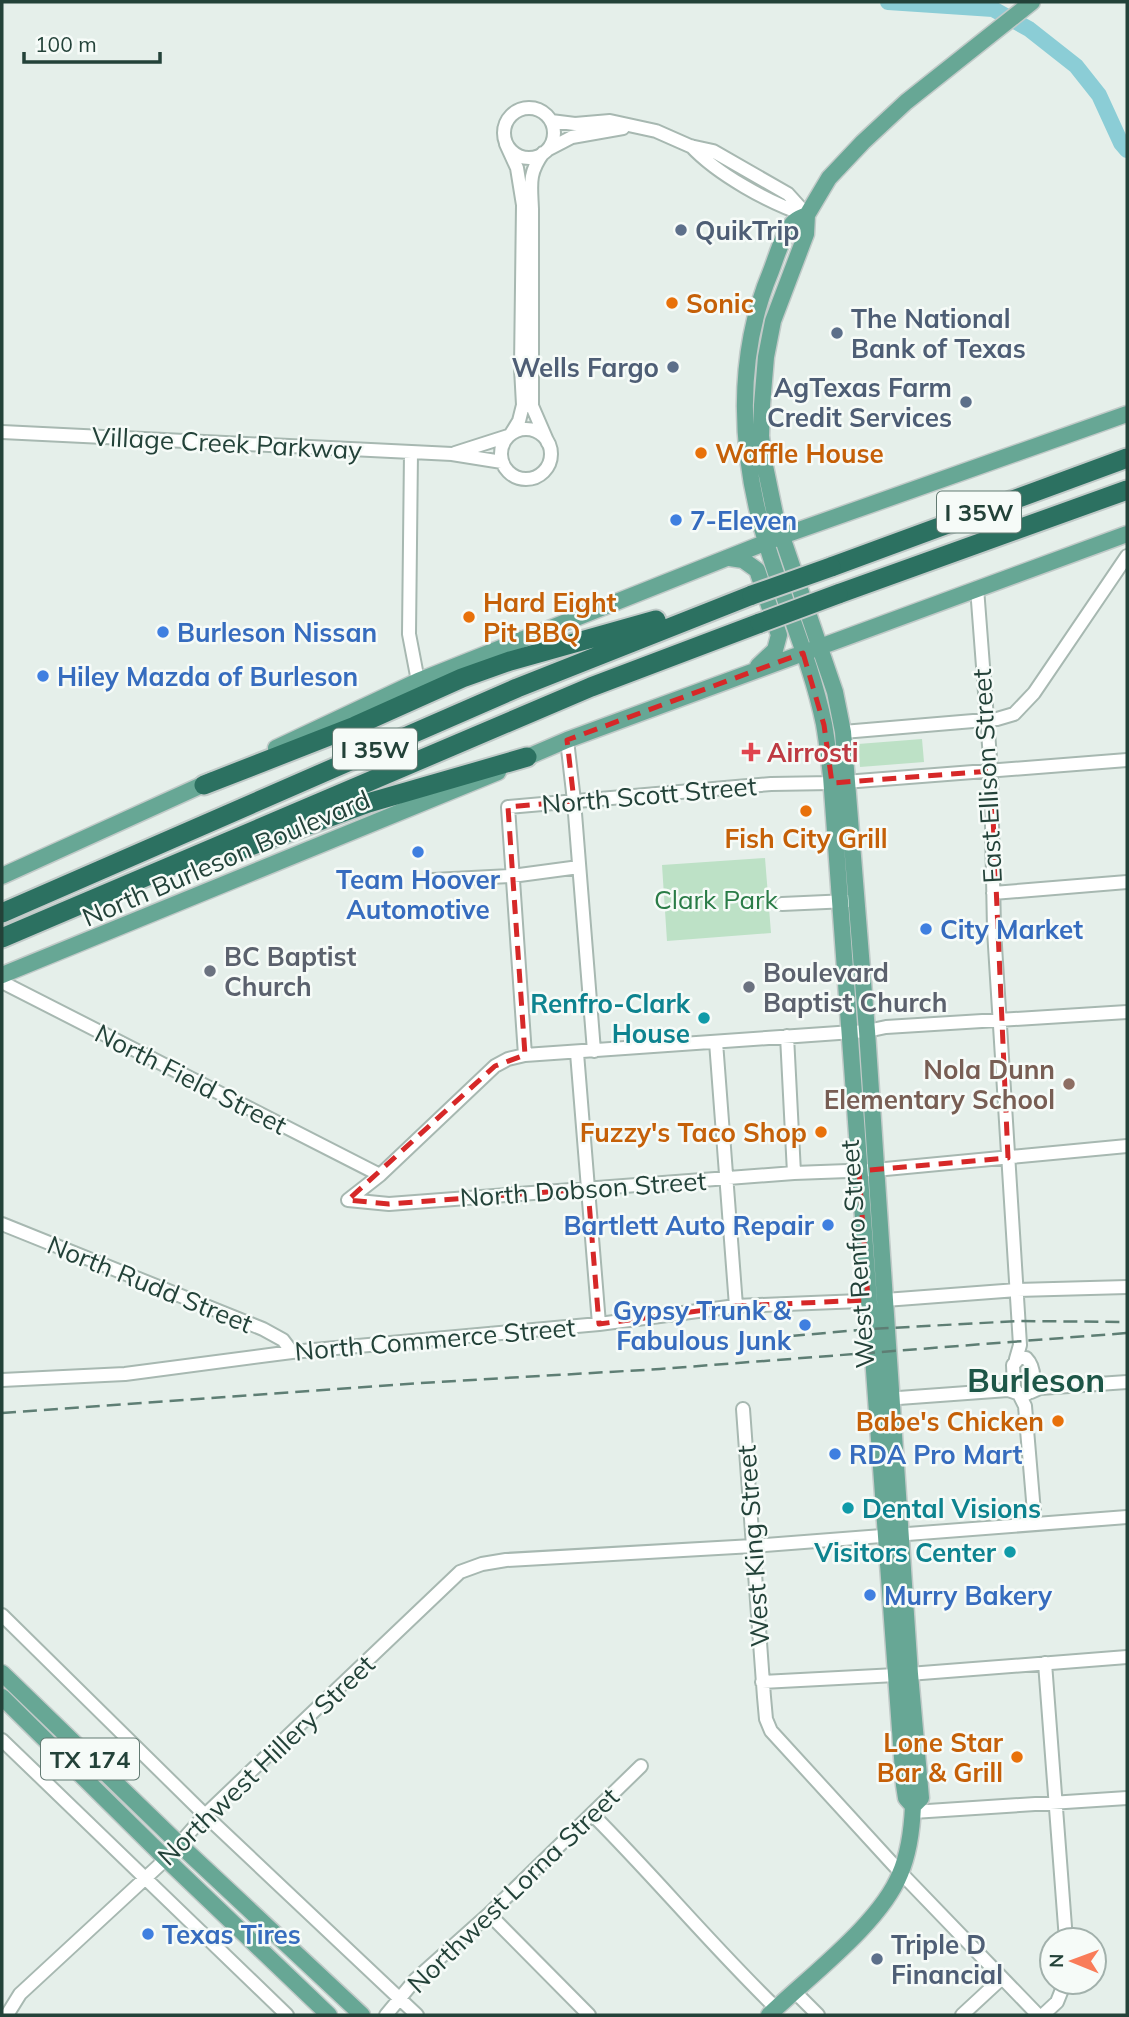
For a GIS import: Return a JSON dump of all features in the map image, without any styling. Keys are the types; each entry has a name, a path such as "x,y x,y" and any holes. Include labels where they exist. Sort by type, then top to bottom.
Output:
{"highway":[{"name":"I 35W","path":"2,913 517,688 752,595 1127,458"},
{"name":"I 35W","path":"2,938 591,687 1127,490"},
{"path":"204,785 355,726 462,678 510,661 752,595"},
{"path":"62,913 78,913 96,907 192,867 368,803 527,757"}],"main road":[{"path":"867,1170 850,1032 848,901 839,783 843,732 835,692 772,503 761,436 764,378 773,321 806,234 807,215 830,178 863,142 906,102 1032,2"},
{"path":"807,215 794,222 786,235 759,302 747,356 744,424 753,488 766,543 803,653 839,783"},
{"path":"747,356 753,358 755,364 755,427 761,436"},
{"path":"2,876 204,785 418,681 782,536 1127,414"},
{"name":"North Burleson Boulevard","path":"2,975 486,778 567,740 1127,534"},
{"path":"730,558 743,560 757,570 779,635 775,650 751,672"},
{"name":"West Renfro Street","path":"848,901 867,1031 868,1300 875,1400 894,1536"},
{"name":"West Renfro Street","path":"772,2012 858,1932 886,1900 901,1874 911,1835 913,1809 906,1798 903,1674 894,1536 892,1398 885,1300 867,1170"},
{"name":"TX 174","path":"2,1673 362,2015"},
{"path":"2,1697 329,2015"}],"street":[{"path":"502,462 501,449 519,421 523,405 520,368 523,205 517,168 506,144 504,127 513,112 530,107 539,109 551,121 554,137 534,166 530,178 532,406 548,443"},
{"path":"551,121 575,124 610,121 656,131 690,146 713,151 788,194 807,215"},
{"path":"506,144 510,151 524,158 532,158 572,137 634,127"},
{"name":"Village Creek Parkway","path":"2,432 452,454 502,462 505,470 519,479 535,478 548,467 550,459 548,443 530,429 522,429 452,454"},
{"path":"411,452 410,634 418,681"},
{"path":"843,732 1004,718 1021,708 1127,556"},
{"name":"East Ellison Street","path":"977,588 991,771 999,1019 1020,1343 1022,1360 1031,1366 1033,1385 1024,1396 1014,1387 1012,1368 1022,1360"},
{"path":"567,740 594,1051"},
{"name":"North Scott Street","path":"512,876 508,807 771,784 839,783 1127,760"},
{"path":"433,880 512,876 579,867"},
{"path":"512,876 525,1055"},
{"path":"993,893 1127,882"},
{"path":"782,904 848,901"},
{"name":"North Field Street","path":"2,982 380,1175"},
{"path":"380,1175 495,1066 525,1055 867,1031 886,1027 1127,1012"},
{"path":"787,1036 794,1173"},
{"path":"716,1042 736,1306"},
{"path":"577,1053 599,1324"},
{"name":"North Dobson Street","path":"380,1175 348,1200 389,1205 794,1173 867,1170 1127,1146"},
{"name":"North Rudd Street","path":"2,1224 263,1329 283,1340 292,1352"},
{"name":"North Commerce Street","path":"2,1380 125,1374 292,1352 599,1324 736,1306 885,1300 1017,1290 1127,1287"},
{"path":"875,1400 1008,1390 1024,1396 1040,1388 1127,1382"},
{"path":"1024,1396 1035,1524"},
{"name":"West King Street","path":"743,1409 762,1682 766,1719 771,1731 901,1874 1038,2015"},
{"name":"Northwest Hillery Street","path":"6,2015 20,1994 166,1859 205,1815 460,1572 482,1564 506,1560 753,1546 1127,1517"},
{"path":"2,1615 205,1815 417,2015"},
{"path":"762,1682 1127,1657"},
{"path":"1045,1663 1065,1926"},
{"path":"2,1740 287,2015"},
{"name":"Northwest Lorna Street","path":"386,2015 415,1980 642,1766"},
{"path":"913,1809 1055,1804 1127,1798"},
{"path":"592,1814 712,1940 772,2012"},
{"path":"488,1914 589,2015"},
{"path":"962,2015 1002,1978"},
{"path":"794,1991 818,2015"},
{"path":"1043,2015 1057,2002 1059,1996"}],"highlighted area":[{"path":"803,653 824,725 832,783 991,771 1008,1158 859,1171 868,1300 736,1306 599,1324 588,1189 389,1204 348,1200 495,1066 525,1055 508,807 574,801 567,740"}],"green space":[{"path":"922,739 924,762 860,767 858,744"},
{"name":"Clark Park","path":"765,858 771,933 667,941 662,865"}],"waterway":[{"path":"888,2 993,9 1029,29 1076,66 1099,95 1121,143 1127,150"}],"railway":[{"path":"770,1338 870,1329 1019,1321 1127,1322"},
{"path":"2,1413 660,1369 1127,1333"}],"place":[{"name":"QuikTrip","path":"681,230"},
{"name":"Sonic","path":"672,303"},
{"name":"The National Bank of Texas","path":"837,333"},
{"name":"Wells Fargo","path":"673,367"},
{"name":"AgTexas Farm Credit Services","path":"966,402"},
{"name":"Waffle House","path":"701,453"},
{"name":"7-Eleven","path":"676,520"},
{"name":"Hard Eight Pit BBQ","path":"469,617"},
{"name":"Burleson Nissan","path":"163,632"},
{"name":"Hiley Mazda of Burleson","path":"43,676"},
{"name":"Airrosti","path":"751,752"},
{"name":"Fish City Grill","path":"806,811"},
{"name":"Team Hoover Automotive","path":"418,852"},
{"name":"City Market","path":"926,929"},
{"name":"BC Baptist Church","path":"210,971"},
{"name":"Boulevard Baptist Church","path":"749,987"},
{"name":"Renfro-Clark House","path":"704,1018"},
{"name":"Nola Dunn Elementary School","path":"1069,1084"},
{"name":"Fuzzy's Taco Shop","path":"821,1132"},
{"name":"Bartlett Auto Repair","path":"828,1225"},
{"name":"Gypsy Trunk & Fabulous Junk","path":"805,1325"},
{"name":"Babe's Chicken","path":"1058,1421"},
{"name":"RDA Pro Mart","path":"835,1454"},
{"name":"Dental Visions","path":"848,1508"},
{"name":"Visitors Center","path":"1010,1552"},
{"name":"Murry Bakery","path":"870,1595"},
{"name":"Lone Star Bar & Grill","path":"1017,1757"},
{"name":"Texas Tires","path":"148,1934"},
{"name":"Triple D Financial","path":"877,1959"}],"district":[{"name":"Burleson","path":"1036,1379"}]}
